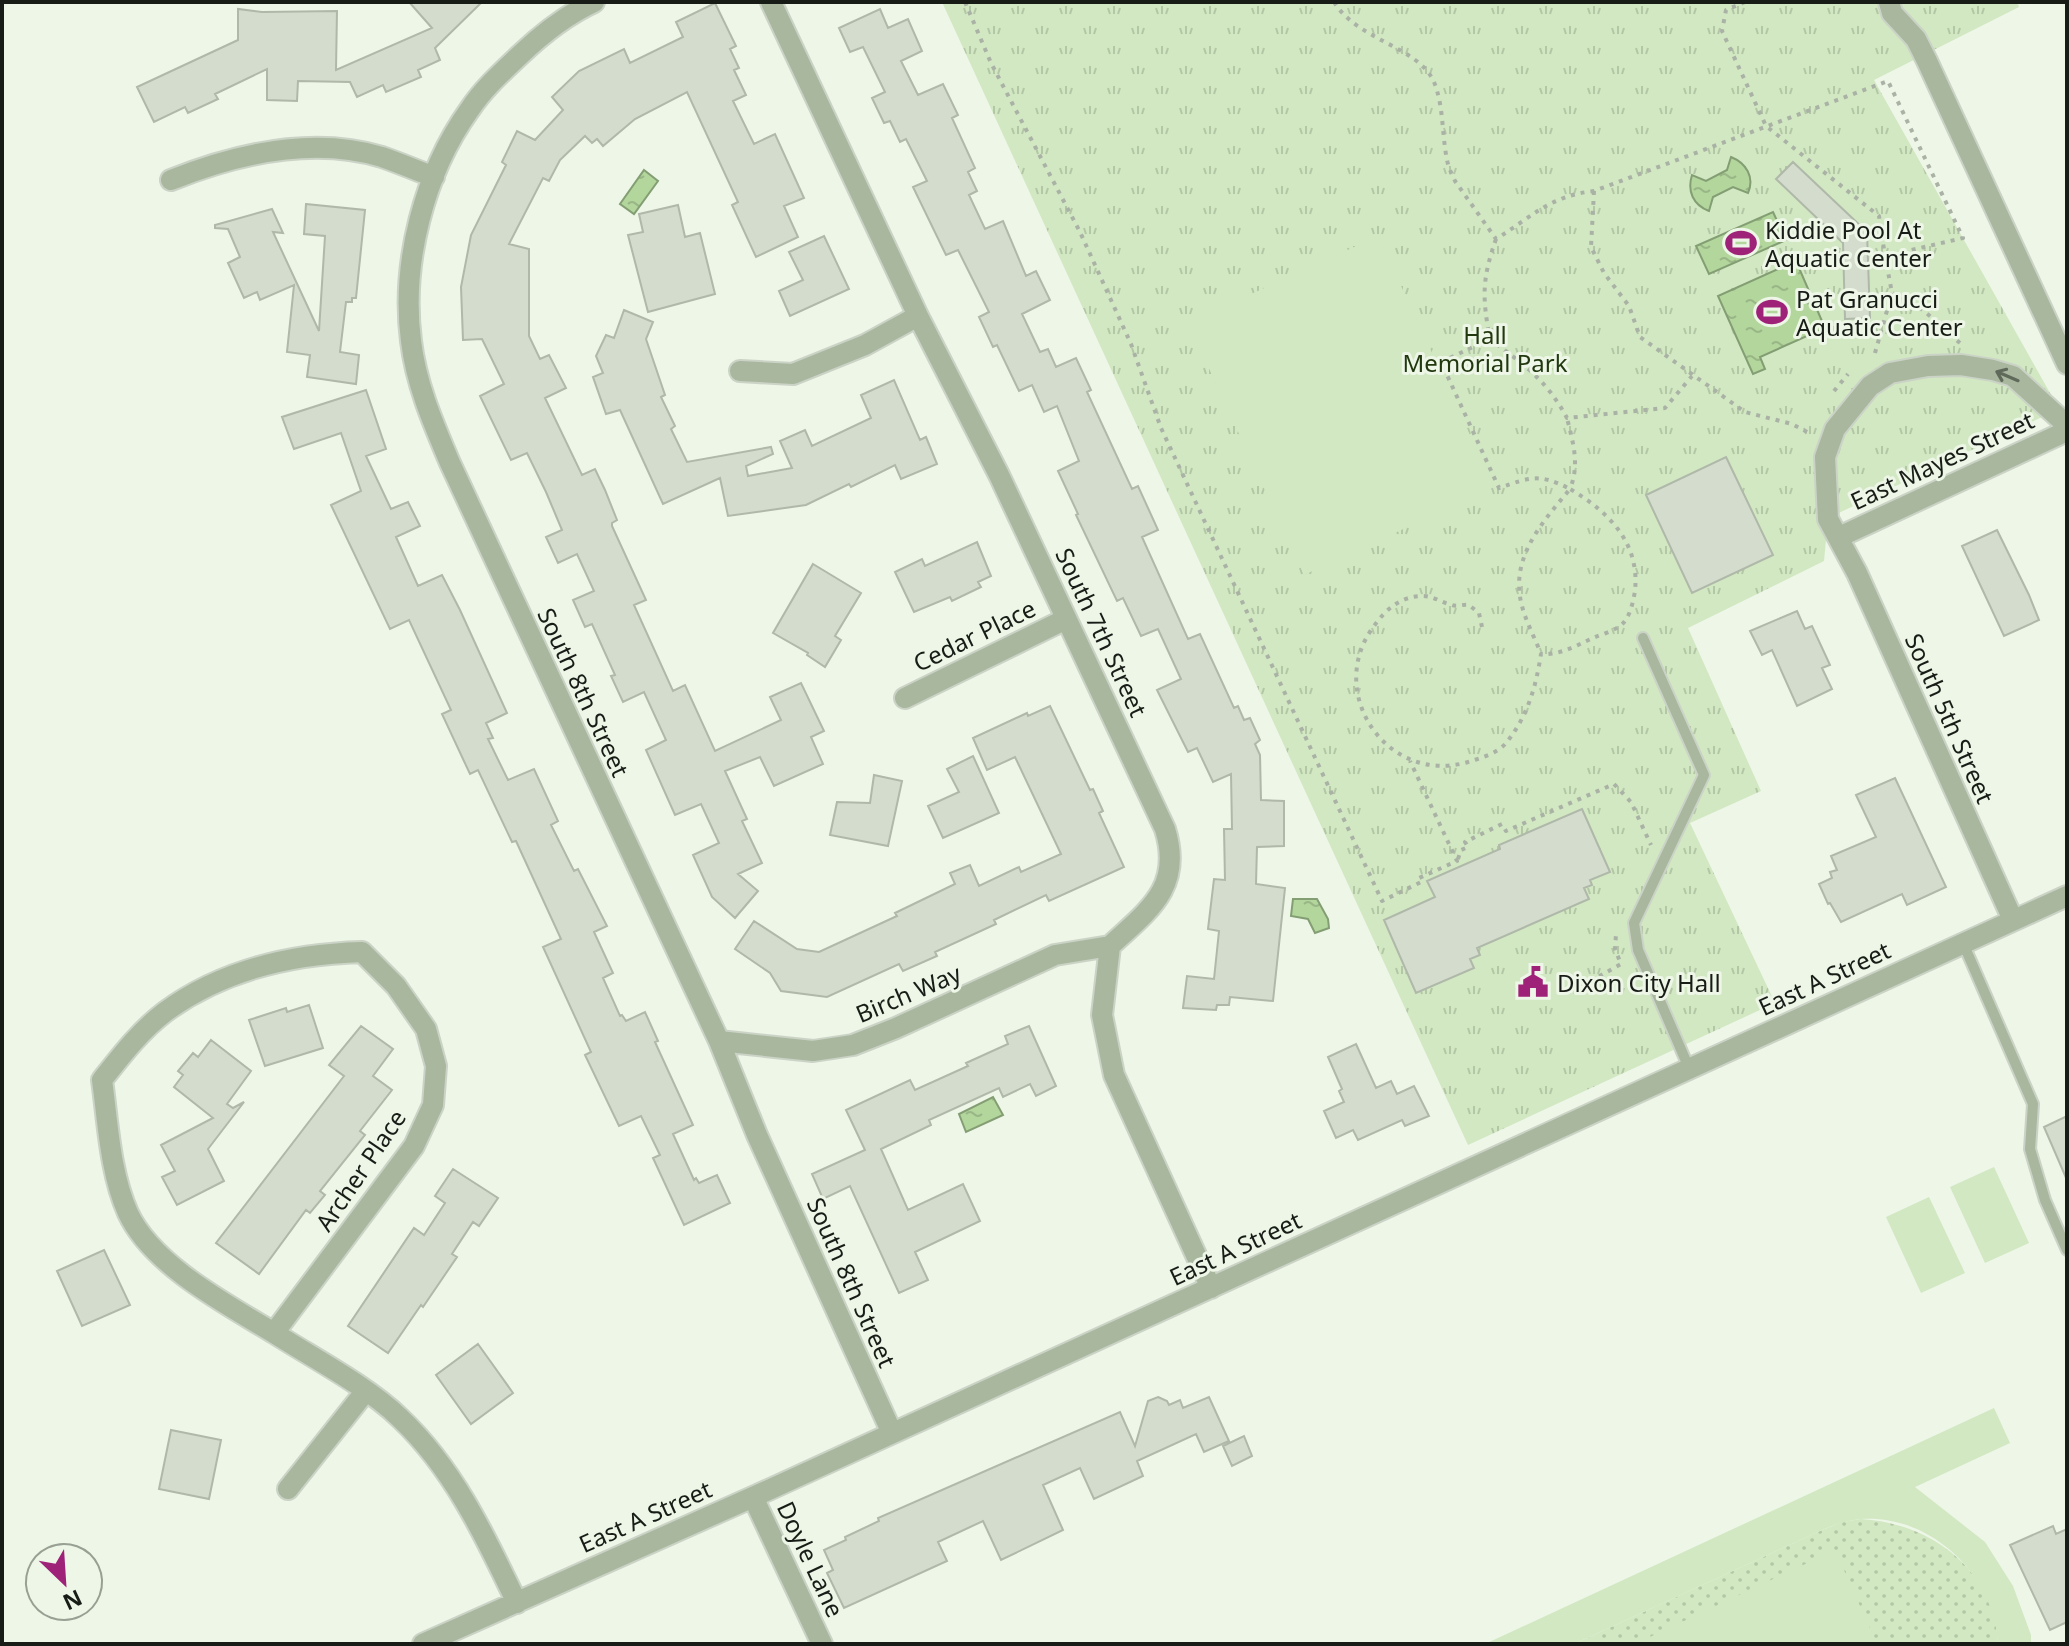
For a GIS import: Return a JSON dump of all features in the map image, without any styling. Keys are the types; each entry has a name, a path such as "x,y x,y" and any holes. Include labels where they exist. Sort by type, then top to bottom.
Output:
{"street":[{"name":"South 8th Street","path":"594,2 550,28 491,82 469,110 434,177 422,209 413,256 409,311 417,375 430,417 719,1041 763,1149 892,1433"},
{"name":"South 7th Street","path":"771,2 1165,829 1171,850 1171,870 1165,888 1150,909 1110,946"},
{"path":"1889,2 1892,13 1916,39 2067,364"},
{"path":"171,180 209,165 249,155 294,150 334,150 379,156 434,177"},
{"path":"740,371 793,374 865,345 918,316"},
{"name":"South 5th Street","path":"2013,920 1839,537 1828,519 1825,457 1835,429 1851,407 1870,386 1890,373 1950,366 1993,370 2013,376 2067,428"},
{"name":"East Mayes Street","path":"1839,537 2067,428"},
{"name":"Cedar Place","path":"905,698 1066,619"},
{"name":"East A Street","path":"423,1644 753,1497 2067,896"},
{"path":"1110,946 1102,1015 1114,1075 1211,1288"},
{"name":"Birch Way","path":"719,1041 813,1051 853,1045 1055,955 1110,946"},
{"name":"Archer Place","path":"274,1333 414,1146 433,1105 436,1066 426,1029 396,986 362,952 316,953 283,960 199,990 163,1013 143,1032 102,1080 121,1189 128,1213 150,1246 186,1276 399,1416 439,1460 485,1534 517,1603"},
{"path":"288,1489 365,1392"},
{"name":"Doyle Lane","path":"753,1497 822,1644"}],"lane":[{"path":"1643,638 1704,775 1634,923 1638,950 1689,1068"},
{"path":"1963,943 2033,1104 2030,1149 2045,1200 2067,1250"}],"path":[{"path":"965,2 991,63 1086,246 1131,344 1161,428 1382,901 1421,882 1419,878 1457,861 1461,850 1468,847 1465,842 1502,824 1506,831 1614,784 1631,802 1640,825 1652,842 1651,851"},
{"path":"1334,2 1359,29 1423,66 1434,82 1449,168 1496,239"},
{"path":"1745,2 1726,10 1722,31 1766,126 1879,216 1892,293 1875,353"},
{"path":"1482,627 1479,613 1469,605 1454,607 1426,595 1406,598 1389,607 1371,629 1359,654 1356,682 1361,708 1374,732 1390,749 1410,761 1435,766 1458,765 1482,758 1504,746 1526,712 1536,686 1541,654 1522,607 1518,580 1523,559 1535,533 1570,489 1576,472 1574,449 1567,418 1554,395 1539,376 1490,339 1483,302 1485,270 1496,239 1542,207 1570,194 1594,191 1888,81 1963,238 1885,256"},
{"path":"1594,191 1591,247 1604,273 1629,306 1640,337 1745,412 1792,424 1811,435 1815,426"},
{"path":"1892,293 1904,297 1961,344 1949,344"},
{"path":"1490,339 1441,362 1499,488 1533,476 1550,478 1595,504 1617,527 1630,550 1637,572 1633,604 1622,625 1557,655 1541,654"},
{"path":"1865,360 1875,353 1888,350"},
{"path":"1832,395 1855,366"},
{"path":"1567,418 1665,408 1692,376"},
{"path":"1410,761 1457,861"},
{"path":"1573,991 1621,964 1615,949 1619,925"}],"green space":[{"name":"Hall Memorial Park","path":"942,2 2017,2 2019,7 1874,80 2059,409 1828,518 1824,561 1688,628 1761,791 1690,823 1775,1003 1468,1145"},
{"path":"1378,236 1494,487 1304,575 1188,323"},
{"path":"1994,1167 2029,1243 1985,1263 1950,1187"},
{"path":"1929,1197 1965,1273 1921,1293 1886,1217"},
{"path":"1994,1408 2010,1443 1915,1487 1985,1542 2013,1586 2031,1635 2031,1644 1998,1644 1994,1619 1972,1573 1955,1554 1934,1538 1912,1527 1887,1520 1861,1519 1825,1529 1574,1644 1485,1644"},
{"path":"1861,1519 1887,1522 1912,1530 1955,1555 1972,1573 1985,1594 1994,1618 1998,1644 1574,1644 1820,1531 1842,1522"},
{"path":"1835,1550 1877,1644 1635,1644"}],"water":[{"path":"1731,157 1748,171 1748,193 1733,187 1713,197 1709,211 1693,197 1690,187 1692,175 1706,181 1727,170"},
{"path":"644,170 658,181 634,214 620,204"},
{"name":"Kiddie Pool At Aquatic Center","path":"1773,212 1786,240 1709,274 1696,246"},
{"name":"Pat Granucci Aquatic Center","path":"1796,261 1825,328 1760,357 1765,369 1753,374 1718,296"},
{"path":"1293,899 1317,899 1328,919 1329,928 1315,933 1308,919 1291,916"},
{"path":"993,1097 1003,1115 966,1132 959,1114"}],"building":[{"path":"409,2 482,2 435,48 440,60 418,70 421,77 386,92 383,85 357,97 350,82 298,81 297,101 267,100 267,69 215,94 218,99 188,113 185,107 154,122 137,87 238,40 238,9 262,12 337,11 336,70 432,28"},
{"path":"715,3 736,46 730,49 739,68 734,70 746,95 733,101 754,144 775,134 804,198 784,206 798,237 756,257 732,205 738,202 687,92 635,119 603,146 597,139 592,143 585,136 560,160 549,181 543,178 509,244 529,249 529,336 540,359 549,355 566,388 545,398 582,475 595,469 605,490 617,520 612,526 646,600 634,605 673,691 685,685 715,751 781,720 770,697 801,683 824,731 811,737 823,764 774,786 760,757 725,771 747,819 742,821 762,863 738,874 758,891 735,918 712,897 693,855 719,843 701,804 675,815 646,750 666,740 644,692 623,702 611,676 615,675 592,624 585,627 573,600 594,591 577,554 558,563 546,537 562,530 546,492 527,453 511,460 480,396 504,384 482,339 463,340 461,287 471,235 506,165 502,162 517,131 535,140 563,110 552,97 579,71 624,49 630,63 683,37 676,22"},
{"path":"880,9 888,28 908,19 922,51 901,61 918,95 943,84 958,115 952,118 975,168 968,172 977,191 969,195 985,229 1003,221 1026,276 1036,271 1050,300 1022,314 1040,352 1048,349 1056,367 1076,358 1091,390 1087,392 1132,489 1138,486 1158,530 1142,537 1188,639 1200,634 1234,708 1238,706 1244,720 1250,718 1260,740 1255,744 1260,755 1261,800 1284,801 1284,846 1257,847 1256,884 1285,888 1273,1001 1230,997 1229,1005 1217,1005 1216,1010 1183,1008 1187,976 1214,979 1219,931 1208,929 1214,879 1225,880 1224,829 1232,829 1231,774 1213,782 1197,748 1188,752 1157,690 1181,679 1158,629 1141,636 1123,598 1117,601 1058,471 1079,461 1057,406 1044,412 1032,385 1019,391 997,345 993,347 979,317 989,312 958,250 946,255 913,187 927,181 906,139 900,142 890,121 884,123 872,98 885,92 863,47 850,52 839,28"},
{"path":"1793,162 1867,232 1870,318 1845,319 1843,243 1776,179"},
{"path":"306,204 365,210 356,298 346,302 340,352 359,355 356,384 307,377 310,355 287,352 294,285 260,300 257,292 244,298 228,263 240,257 228,229 215,228 215,225 272,209 283,233 273,232 319,331 325,236 304,234"},
{"path":"678,205 685,237 700,233 715,294 648,312 628,235 643,232 639,214"},
{"path":"824,236 849,289 790,316 779,291 803,280 789,252"},
{"path":"624,310 653,322 646,339 665,395 661,397 675,426 671,429 687,462 771,447 773,454 746,466 748,476 792,468 780,441 805,430 812,446 871,418 861,395 894,380 920,440 926,437 937,464 901,479 895,465 806,505 728,516 720,478 663,504 620,410 606,414 593,377 603,373 596,356 606,335 614,338"},
{"path":"366,390 386,449 366,456 391,509 408,502 420,526 396,537 418,586 442,575 460,610 507,713 486,723 493,738 488,739 508,780 534,769 558,821 551,825 607,926 594,932 613,973 603,978 620,1016 626,1021 645,1012 658,1041 655,1042 693,1125 673,1134 694,1180 696,1178 699,1183 717,1175 730,1203 684,1225 653,1158 660,1155 641,1116 619,1126 585,1055 591,1052 543,947 561,939 516,841 512,842 478,770 470,774 442,714 451,710 409,620 390,629 331,505 361,491 341,433 294,449 282,417"},
{"path":"1726,457 1773,555 1692,593 1646,495"},
{"path":"1997,530 2039,620 2004,636 1962,546"},
{"path":"977,542 991,576 978,582 981,587 952,601 950,597 914,612 895,572 922,559 925,566"},
{"path":"813,564 861,593 835,636 841,640 825,667 808,653 773,633"},
{"path":"1797,611 1805,629 1812,626 1830,665 1822,668 1832,689 1797,706 1772,650 1762,655 1750,631"},
{"path":"1050,706 1090,790 1093,789 1103,811 1099,813 1124,867 1049,901 1046,895 994,920 996,924 935,952 937,956 903,971 899,964 827,997 781,991 770,973 735,949 754,921 797,949 819,952 897,916 895,913 955,884 950,873 970,865 979,886 1019,867 1021,872 1061,854 1015,757 987,770 973,738"},
{"path":"973,756 999,813 943,838 928,806 959,792 947,769"},
{"path":"874,775 902,781 888,846 830,835 837,802 870,803"},
{"path":"1895,778 1946,887 1907,905 1902,894 1841,922 1819,884 1832,878 1830,872 1837,870 1831,856 1876,837 1856,795"},
{"path":"1582,809 1610,872 1590,880 1592,885 1584,888 1589,899 1477,948 1480,955 1470,959 1474,968 1416,993 1384,920 1435,897 1427,881"},
{"path":"309,1005 323,1048 265,1066 249,1020 286,1008 287,1012"},
{"path":"361,1026 393,1049 373,1076 392,1090 360,1131 365,1135 320,1191 325,1195 310,1213 306,1210 259,1274 216,1243 344,1076 329,1065"},
{"path":"1029,1026 1056,1086 1036,1096 1030,1084 1003,1097 999,1088 929,1120 931,1125 881,1149 908,1210 963,1184 980,1221 915,1252 928,1280 899,1293 850,1186 823,1199 812,1174 865,1150 846,1110 910,1080 915,1090 968,1066 966,1063 1008,1044 1005,1036"},
{"path":"211,1040 251,1071 227,1104 233,1108 244,1102 208,1149 224,1181 177,1205 162,1177 175,1171 161,1145 213,1118 174,1087 183,1075 178,1071 193,1053 198,1057"},
{"path":"1356,1044 1376,1088 1391,1081 1397,1094 1414,1086 1429,1116 1405,1126 1402,1120 1358,1140 1353,1130 1336,1138 1324,1111 1344,1102 1339,1091 1342,1089 1328,1057"},
{"path":"2067,1116 2067,1180 2044,1127"},
{"path":"453,1169 498,1198 479,1226 473,1222 452,1254 457,1257 388,1353 348,1326 414,1228 424,1235 445,1203 435,1196"},
{"path":"104,1250 130,1305 82,1326 57,1271"},
{"path":"478,1344 513,1393 471,1424 436,1375"},
{"path":"1158,1397 1169,1405 1180,1400 1183,1408 1209,1397 1229,1441 1204,1452 1196,1434 1137,1461 1143,1476 1094,1499 1080,1468 1043,1485 1063,1530 1001,1560 983,1521 938,1542 947,1561 844,1608 827,1573 833,1570 824,1550 879,1521 878,1518 1120,1412 1135,1446 1148,1401"},
{"path":"171,1430 221,1440 209,1499 159,1489"},
{"path":"1244,1436 1252,1456 1232,1466 1223,1446"},
{"path":"2053,1526 2056,1534 2067,1529 2067,1622 2050,1630 2010,1545"}],"place":[{"name":"Kiddie Pool At Aquatic Center","path":"1741,243"},
{"name":"Pat Granucci Aquatic Center","path":"1772,312"},
{"name":"Dixon City Hall","path":"1533,982"}]}
